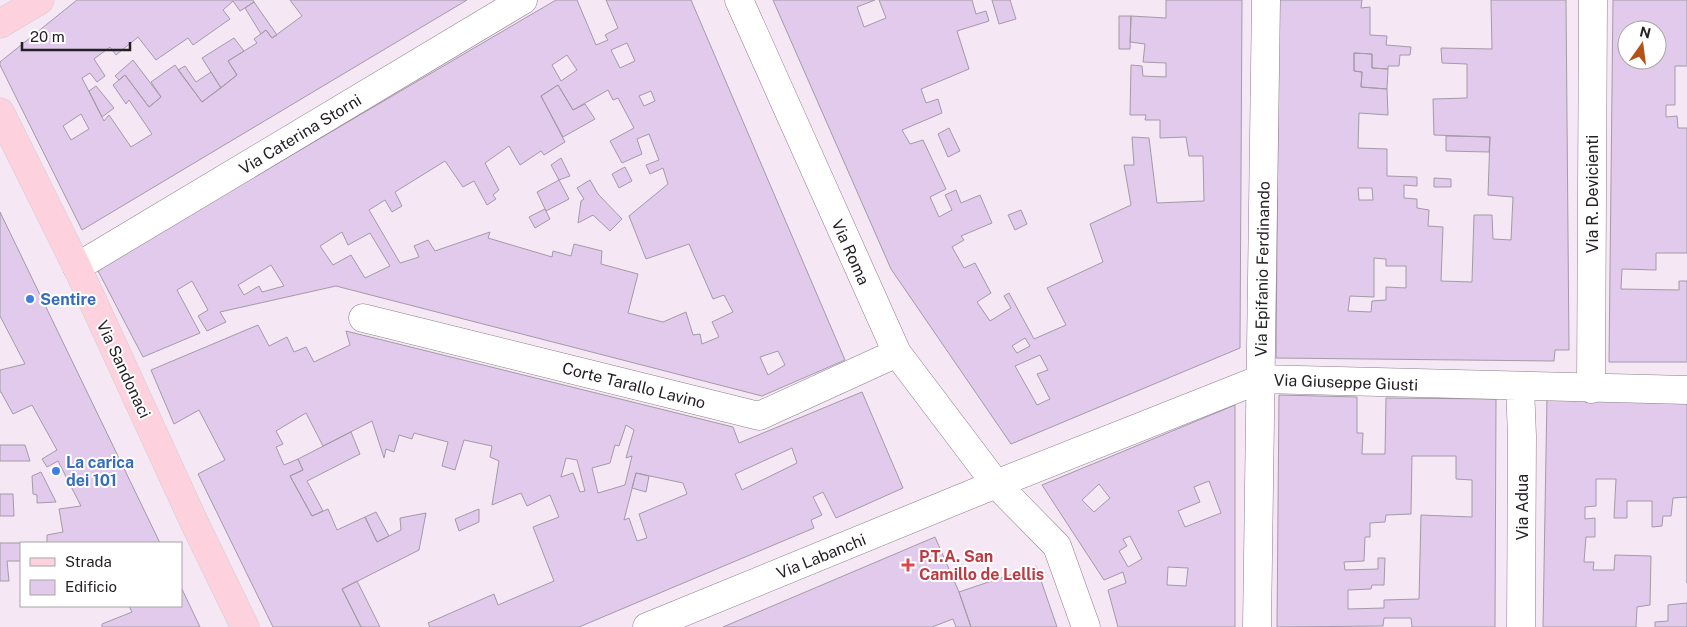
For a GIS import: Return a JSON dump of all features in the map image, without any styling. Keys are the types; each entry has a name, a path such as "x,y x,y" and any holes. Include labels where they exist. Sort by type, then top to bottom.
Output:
{"main road":[{"path":"0,24 40,0"},
{"name":"Via Sandonaci","path":"0,112 77,267 194,522 245,627"}],"street":[{"name":"Via Caterina Storni","path":"77,267 523,0"},
{"name":"Via Roma","path":"739,0 897,353 996,484 1057,546 1086,627"},
{"name":"Via Epifanio Ferdinando","path":"1257,627 1266,0"},
{"name":"Via R. Devicienti","path":"1591,389 1593,0"},
{"name":"Corte Tarallo Lavino","path":"363,318 759,416 897,353"},
{"name":"Via Giuseppe Giusti","path":"996,484 1261,379 1687,390"},
{"name":"Via Adua","path":"1520,387 1522,436 1521,627"},
{"name":"Via Labanchi","path":"647,627 996,484"}],"building":[{"path":"77,0 253,0 254,2 240,11 233,1 223,10 230,19 193,45 188,38 156,60 138,37 116,55 110,47 94,59 105,76 97,82 90,73 82,78 104,121 109,115 131,147 152,134 129,100 126,104 113,85 125,75 149,107 161,97 151,82 175,65 202,102 237,75 228,61 257,43 254,39 266,30 272,38 302,16 290,0 467,0 82,230 0,62","holes":["81,114 89,129 71,140 63,126"]},
{"path":"556,0 577,0 596,45 608,40 605,35 618,28 606,0 691,0 845,360 762,396 336,286 220,312 226,322 207,331 198,316 208,310 192,281 177,290 200,333 143,357 97,269","holes":["627,43 635,61 620,68 611,50","567,55 577,70 561,81 552,65","558,85 573,110 608,90 613,100 618,98 634,128 610,141 622,163 642,154 637,139 649,134 659,160 646,165 650,174 663,168 668,184 629,216 646,259 689,244 713,299 724,295 733,312 712,322 719,337 702,344 700,334 693,335 686,312 663,322 628,313 638,274 601,264 602,251 574,244 571,256 553,251 552,257 488,238 490,232 435,251 428,240 414,246 419,257 400,263 369,210 385,200 392,212 402,206 395,192 445,161 463,187 474,181 487,205 496,199 493,195 499,190 485,163 509,146 520,165 541,151 544,155 565,142 541,96","651,91 655,101 644,106 639,96","342,232 348,245 370,233 390,266 365,278 351,255 333,265 320,246","271,265 284,286 262,292 259,286 244,295 238,285","778,351 785,365 768,375 760,357"]},
{"path":"773,0 875,0 857,7 864,27 886,18 879,0 972,0 976,14 986,11 989,21 957,31 969,69 921,89 926,103 938,99 942,113 902,130 910,144 923,140 946,189 930,197 939,217 952,210 945,195 956,190 961,203 980,195 992,223 961,236 964,240 952,247 964,268 975,263 991,293 977,302 990,321 1011,308 1004,296 1009,293 1034,339 1066,325 1047,288 1103,262 1090,224 1131,205 1124,165 1134,165 1132,137 1149,138 1157,203 1204,201 1203,156 1189,156 1186,137 1160,138 1160,120 1145,120 1146,115 1130,115 1131,65 1142,66 1143,76 1166,77 1166,63 1143,62 1145,44 1130,42 1131,16 1166,18 1166,0 1242,0 1240,348 1011,444 891,269","holes":["1025,338 1030,346 1017,353 1012,346","1040,355 1048,370 1037,374 1050,399 1037,405 1015,366"]},
{"path":"992,0 1010,0 1016,19 999,24"},
{"path":"1279,0 1362,0 1361,8 1370,7 1370,35 1387,36 1386,45 1411,47 1410,55 1400,55 1399,66 1388,66 1388,69 1372,68 1372,54 1354,53 1354,71 1362,72 1361,87 1387,89 1388,115 1359,113 1358,148 1387,149 1387,176 1417,177 1417,186 1404,185 1404,198 1417,199 1417,208 1429,210 1428,226 1443,227 1441,281 1472,282 1474,215 1492,215 1493,239 1511,240 1513,197 1488,195 1490,137 1434,135 1433,99 1467,98 1467,64 1442,63 1441,48 1492,49 1491,0 1566,0 1569,350 1555,350 1554,361 1276,358","holes":["1358,188 1372,188 1373,200 1359,200","1374,258 1386,259 1386,266 1406,266 1406,288 1386,287 1386,300 1372,301 1371,312 1348,311 1350,296 1374,297"]},
{"path":"1613,0 1687,0 1687,66 1675,66 1675,105 1666,105 1666,117 1677,116 1678,128 1687,128 1687,253 1656,253 1656,270 1622,269 1621,289 1679,290 1679,281 1687,281 1687,362 1609,362"},
{"path":"254,2 277,35 272,38 266,30 261,34 245,8"},
{"path":"1119,16 1131,16 1130,49 1119,49"},
{"path":"234,38 244,51 228,61 237,75 221,88 202,58"},
{"path":"1354,53 1372,54 1372,68 1388,69 1387,89 1361,87 1362,72 1354,71"},
{"path":"133,60 161,97 149,107 125,75 119,80 115,76"},
{"path":"185,66 196,82 211,72 221,88 202,102 178,70"},
{"path":"558,85 573,110 585,104 595,119 563,137 541,96"},
{"path":"96,86 114,108 102,117 89,91"},
{"path":"949,128 960,151 948,157 938,134"},
{"path":"1446,136 1490,137 1489,152 1446,151"},
{"path":"561,158 570,176 559,180 551,165"},
{"path":"625,167 632,181 619,188 612,174"},
{"path":"1434,178 1451,179 1451,187 1434,187"},
{"path":"559,180 569,199 546,211 537,192"},
{"path":"590,180 598,194 622,219 610,231 593,215 578,223 581,201 584,199 577,188"},
{"path":"545,209 550,219 535,228 529,217"},
{"path":"1021,210 1027,224 1015,230 1008,215"},
{"path":"0,212 160,542 47,542 47,535 63,532 59,509 81,506 58,461 47,467 42,459 57,450 32,405 13,414 0,392 0,370 25,364 0,316"},
{"path":"258,325 269,346 287,337 294,352 306,347 314,362 350,345 346,331 733,427 739,443 862,392 903,488 836,518 823,492 813,497 822,515 811,520 814,528 579,627 430,627 428,623 494,594 498,605 554,581 533,527 559,517 550,495 527,506 521,493 492,505 499,461 490,457 492,446 464,440 455,470 442,466 448,442 414,433 412,439 399,435 394,452 386,449 384,458 372,421 323,446 306,413 276,431 283,444 276,447 284,465 298,459 303,470 290,476 312,516 328,509 337,530 365,517 377,542 401,530 400,518 426,513 419,550 342,589 361,627 273,627 198,474 225,460 199,410 174,424 151,370","holes":["626,425 634,430 626,458 632,456 625,485 598,493 592,468 610,463 615,445 619,446","792,448 797,463 742,490 735,474","566,458 577,460 585,491 580,492 573,473 561,477","636,473 683,483 687,494 639,514 647,538 637,541 629,518 624,520"]},
{"path":"1279,395 1357,397 1357,433 1363,433 1362,454 1385,454 1386,398 1496,399 1495,627 1412,627 1411,618 1384,618 1383,626 1277,627","holes":["1412,456 1456,456 1456,479 1472,480 1472,517 1421,515 1419,599 1384,600 1384,608 1348,609 1348,590 1371,589 1372,585 1384,585 1385,558 1378,558 1378,569 1345,570 1344,562 1364,561 1365,537 1370,537 1370,523 1385,522 1386,515 1411,514"]},
{"path":"1547,396 1687,397 1687,497 1673,498 1671,516 1663,516 1662,526 1652,527 1652,501 1627,501 1627,518 1614,518 1616,479 1596,479 1596,506 1585,507 1585,519 1595,518 1595,537 1586,537 1584,562 1594,562 1593,570 1614,570 1615,555 1651,556 1650,605 1637,607 1636,627 1543,627"},
{"path":"1235,405 1235,627 1118,627 1108,590 1126,583 1123,572 1104,580 1042,485","holes":["1209,481 1221,513 1185,527 1178,511 1200,502 1194,487","1099,484 1110,498 1094,512 1082,500","1130,536 1142,559 1128,567 1119,551 1127,546 1123,539","1168,567 1188,568 1186,586 1167,585"]},
{"path":"351,432 360,454 307,481 323,511 312,516 290,476 303,470 298,459"},
{"path":"0,445 25,445 30,461 0,461"},
{"path":"41,472 56,502 37,503 37,495 33,494 32,476"},
{"path":"636,473 649,476 646,492 632,488"},
{"path":"0,494 13,494 14,516 0,516"},
{"path":"479,509 479,522 459,531 455,519"},
{"path":"376,512 389,536 377,542 365,517"},
{"name":"P.T.A. San Camillo de Lellis","path":"935,537 959,592 971,627 956,627 953,619 932,627 723,627"},
{"path":"0,543 20,543 20,561 7,561 9,581 0,581"},
{"path":"1036,566 1057,627 971,627 959,592"},
{"path":"357,581 380,627 361,627 342,589"},
{"path":"182,589 200,627 102,627 102,624 132,612 130,607 182,607"},
{"path":"1687,603 1687,627 1655,627 1655,622 1668,621 1668,605"}],"place":[{"name":"Sentire","path":"30,299"},
{"name":"La carica dei 101","path":"56,471"},
{"name":"P.T.A. San Camillo de Lellis","path":"908,565"}]}
